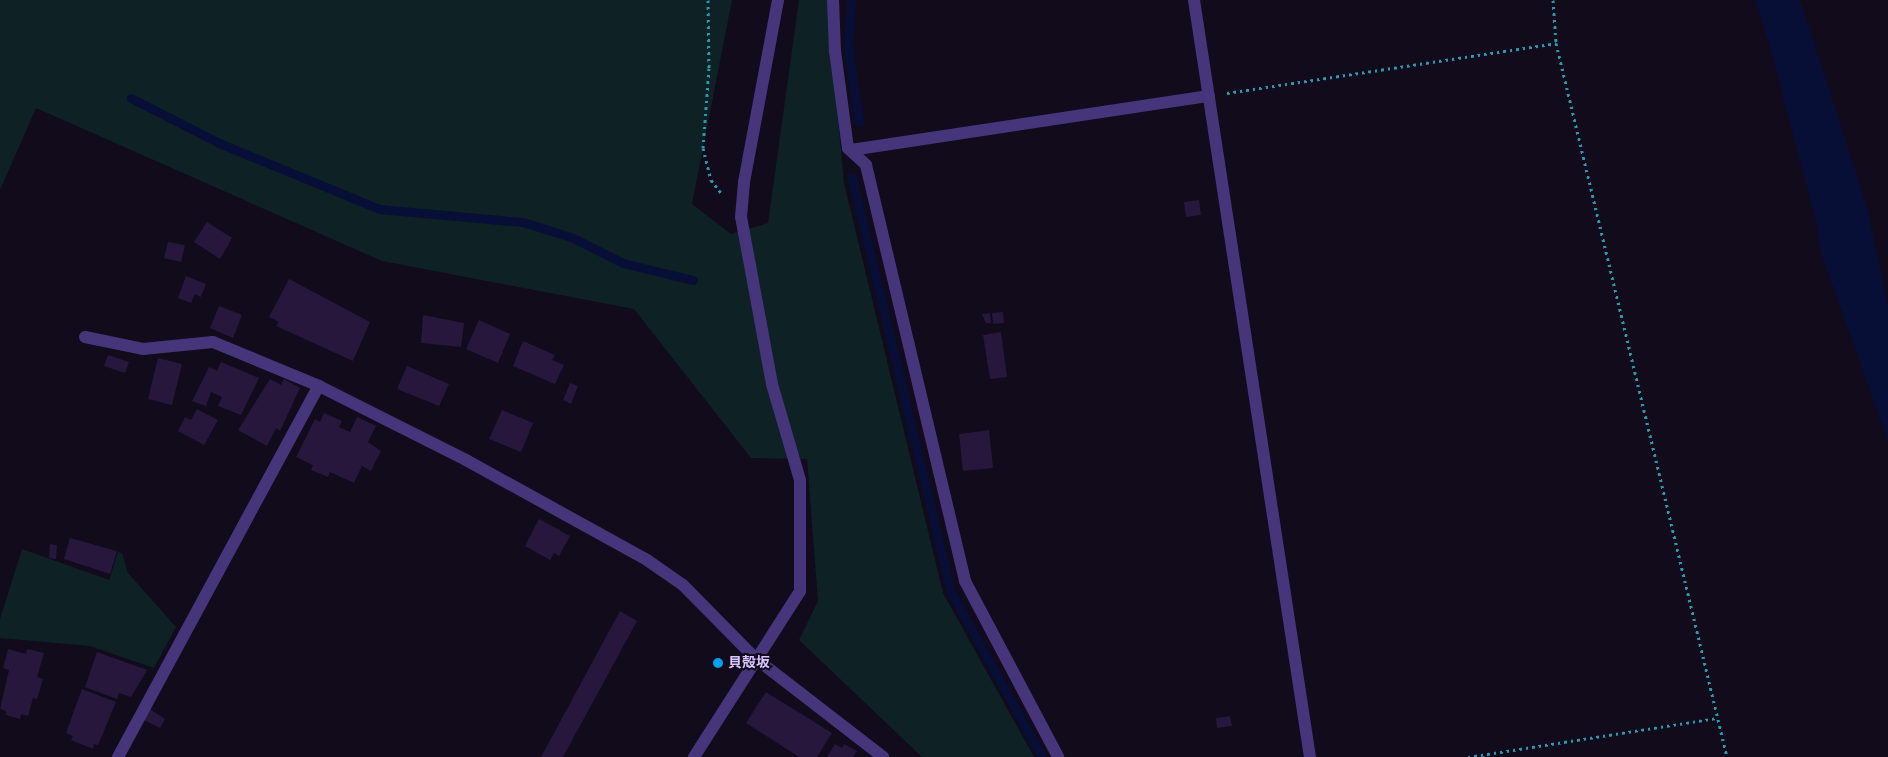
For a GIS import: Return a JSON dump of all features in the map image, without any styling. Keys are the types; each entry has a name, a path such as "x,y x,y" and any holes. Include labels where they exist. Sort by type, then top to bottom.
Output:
{"street":[{"path":"694,757 755,658 800,591 800,480 772,384 742,211 744,182 778,0"},
{"path":"833,0 835,51 851,150 866,165 964,581 1058,757"},
{"path":"1194,0 1310,757"},
{"path":"851,150 1209,96"},
{"path":"85,337 143,349 213,342 319,386 466,460 647,560 683,586 755,658 883,757"},
{"path":"118,757 319,386"}],"path":[{"path":"708,0 709,68 703,148 710,180 742,211"},
{"path":"1553,0 1556,43 1727,757"},
{"path":"1209,96 1556,43"},
{"path":"1468,757 1718,718"}],"green space":[{"path":"0,0 732,0 692,204 731,234 768,223 799,0 827,0 844,183 943,593 1034,757 922,757 799,640 818,601 807,459 751,458 634,309 382,261 36,108 0,190"},
{"path":"22,549 109,580 118,552 122,553 128,573 176,627 154,668 90,646 0,638 0,619"}],"shaded area":[{"path":"1755,0 1800,0 1867,207 1888,306 1888,441 1820,250 1818,229 1770,46"}],"building":[{"path":"1199,200 1201,215 1186,217 1184,202"},
{"path":"207,222 232,238 220,259 194,242"},
{"path":"168,242 185,245 181,262 164,258"},
{"path":"186,276 206,284 201,297 195,294 191,303 178,298"},
{"path":"289,279 370,322 353,361 276,326 279,322 269,317"},
{"path":"219,306 242,315 233,338 210,328"},
{"path":"1003,312 1004,323 993,324 992,313"},
{"path":"990,313 991,323 986,323 982,314"},
{"path":"423,315 464,323 461,347 421,343"},
{"path":"479,320 510,334 498,363 466,349"},
{"path":"1001,332 1007,377 990,379 983,335"},
{"path":"523,341 555,355 552,360 564,365 555,384 513,366"},
{"path":"108,355 129,362 125,373 104,366"},
{"path":"158,358 182,364 172,405 148,399"},
{"path":"221,362 259,378 241,415 218,406 222,397 211,392 206,406 192,401 209,367 217,371"},
{"path":"407,366 449,384 439,406 397,389"},
{"path":"270,379 281,385 284,379 300,388 280,431 276,428 267,446 238,430"},
{"path":"570,383 578,386 571,404 563,400"},
{"path":"197,409 218,420 204,445 178,431 185,417 191,420"},
{"path":"502,410 533,423 521,452 489,439"},
{"path":"324,413 342,421 339,427 350,432 357,417 376,426 368,442 381,451 371,471 362,466 354,483 330,472 328,477 311,470 313,465 296,457 315,419 320,422"},
{"path":"989,430 993,468 963,471 959,434"},
{"path":"539,519 570,536 559,556 554,553 550,560 525,546"},
{"path":"70,538 117,551 110,574 64,559"},
{"path":"50,544 57,545 56,559 49,558"},
{"path":"620,611 637,621 563,757 541,757"},
{"path":"8,649 26,654 27,649 44,653 37,677 43,679 37,699 33,698 28,716 21,714 20,719 6,715 6,711 0,709 9,670 3,668"},
{"path":"97,652 147,670 131,697 119,693 117,699 85,687"},
{"path":"82,689 116,702 98,745 94,744 93,749 71,740 73,736 66,733"},
{"path":"766,692 832,733 817,757 799,757 746,723"},
{"path":"150,709 165,719 160,728 144,720"},
{"path":"1230,716 1232,726 1217,728 1216,718"},
{"path":"835,744 842,748 844,744 857,751 853,757 827,757"}],"waterway":[{"path":"851,0 848,48 859,122"},
{"path":"131,98 219,143 379,209 523,222 571,237 623,263 693,280"},
{"path":"852,177 951,592 1042,757"}],"place":[{"name":"貝殻坂","path":"718,663"}]}
